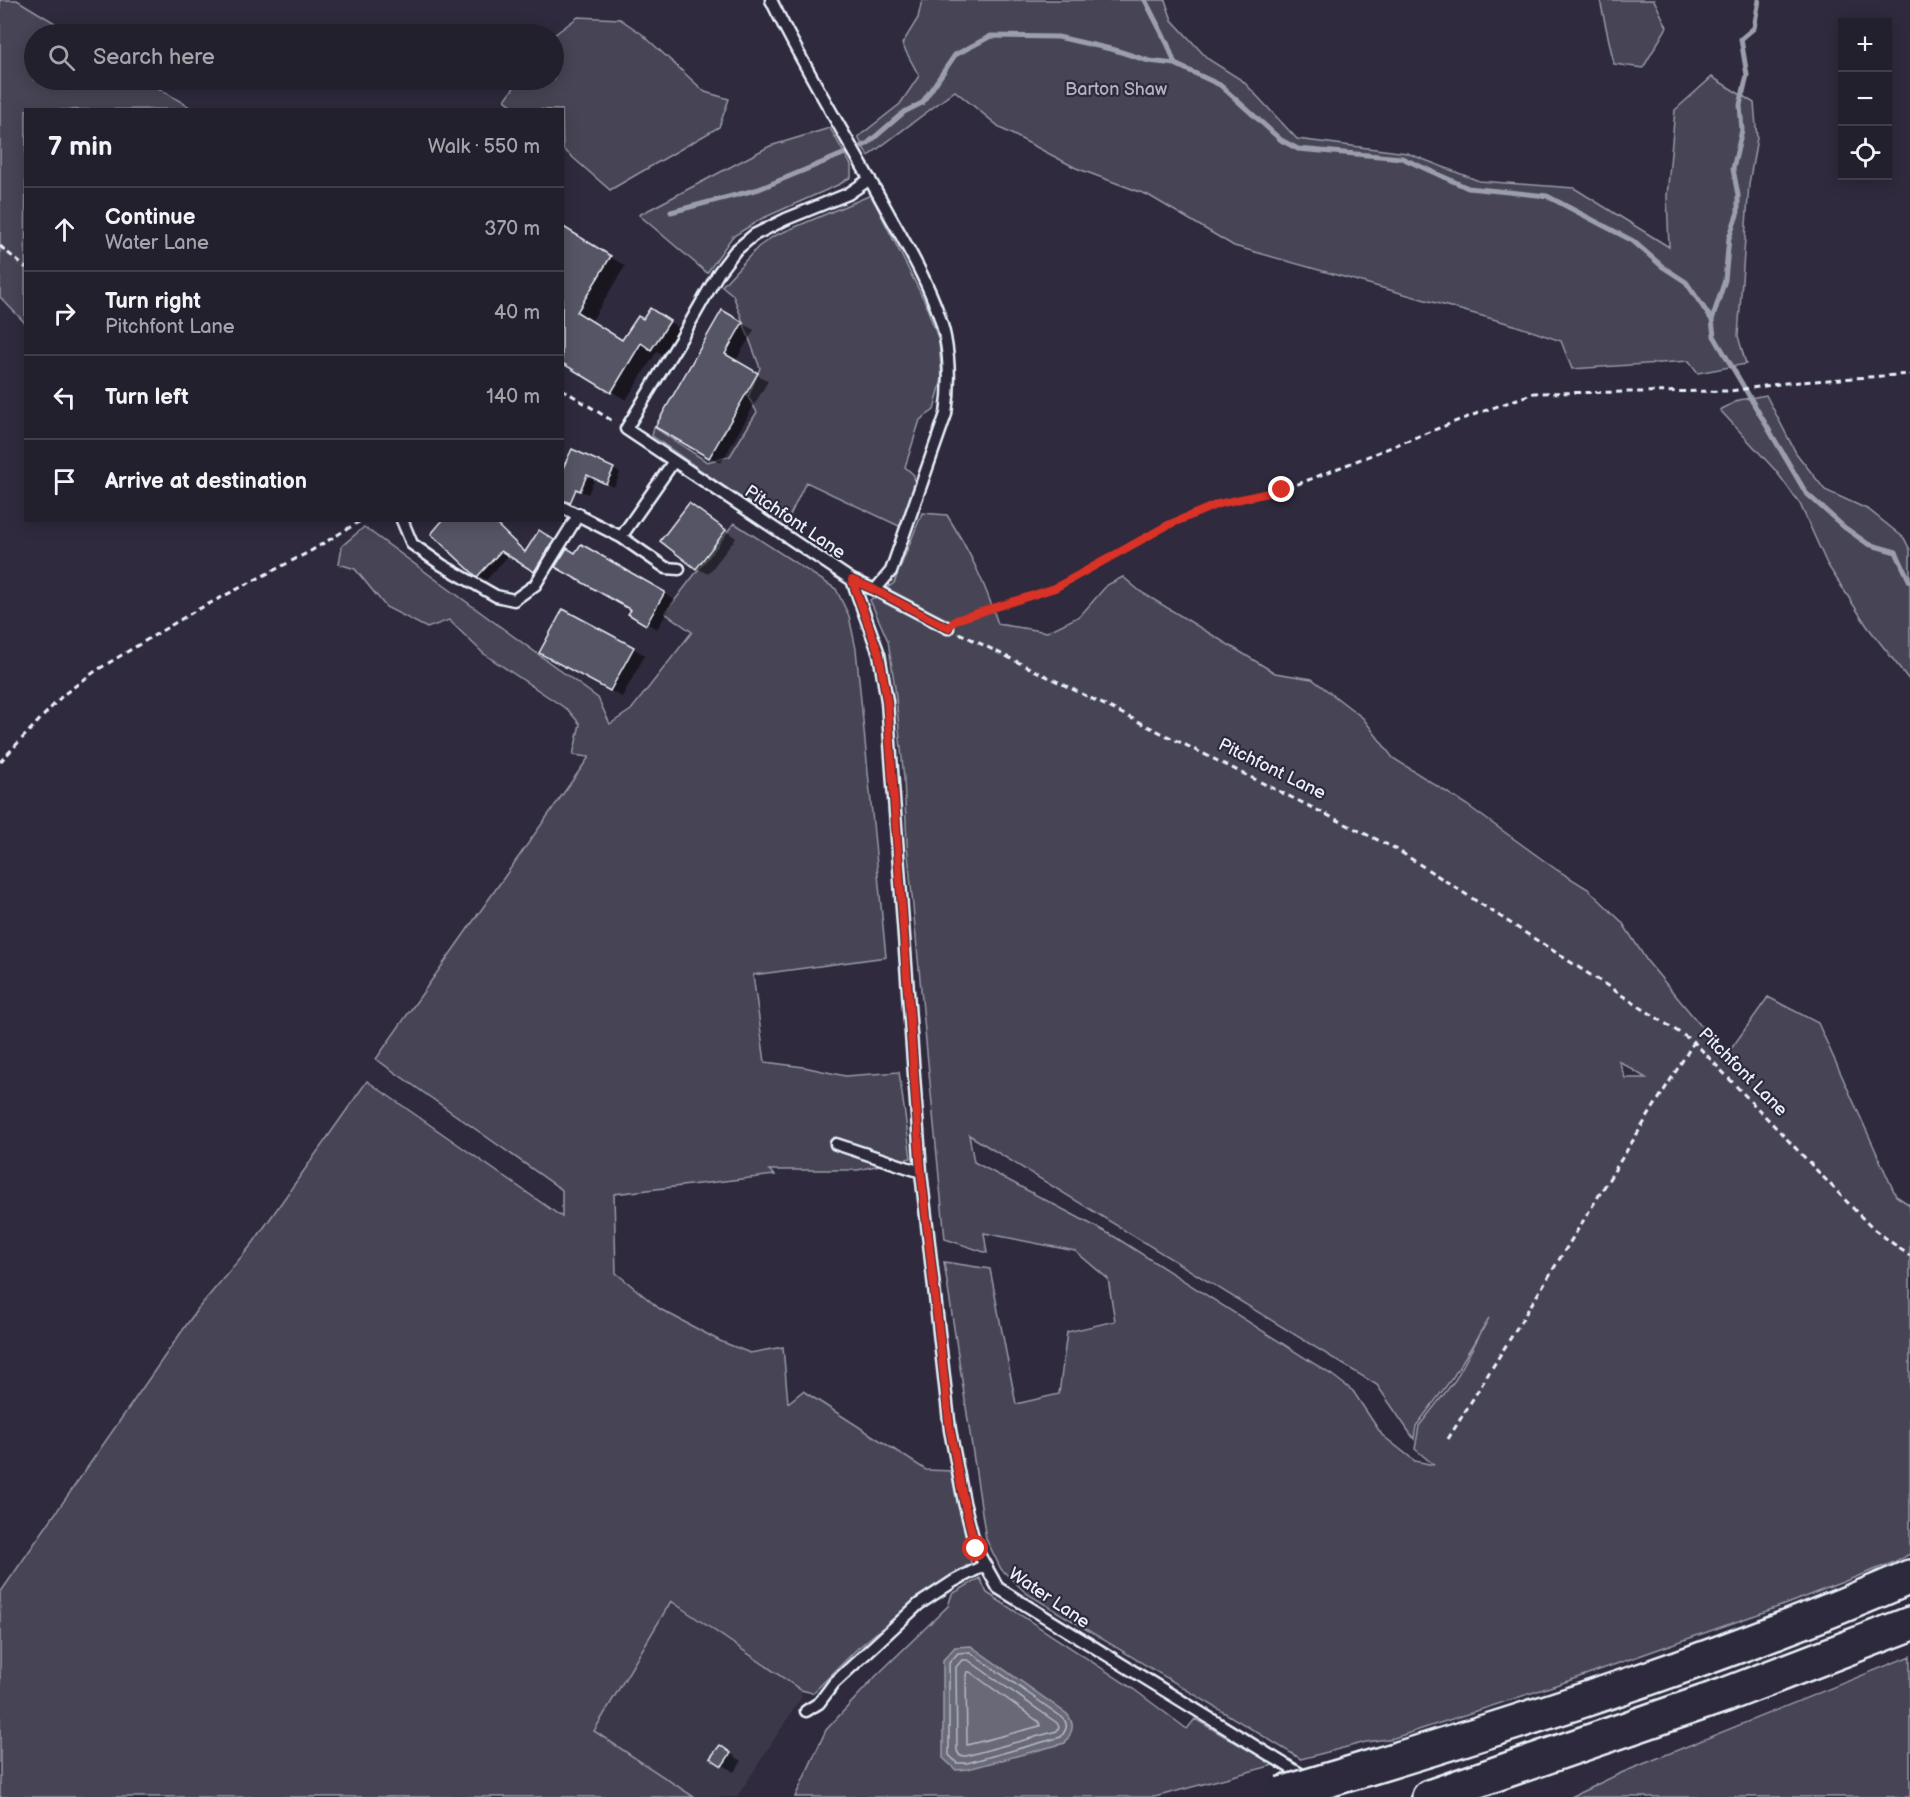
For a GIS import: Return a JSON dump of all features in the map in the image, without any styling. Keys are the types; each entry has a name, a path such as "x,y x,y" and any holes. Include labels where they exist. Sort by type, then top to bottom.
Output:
{"highway":[{"path":"1276,1796 1543,1714 1670,1671 1766,1636 1910,1577"},
{"path":"1429,1797 1715,1699 1910,1624"}],"lane":[{"path":"771,0 793,45 911,254 935,306 945,336 949,391 946,414 891,571 875,590"},
{"path":"626,429 688,328 719,272 735,251 754,235 786,219 848,194 870,179"},
{"name":"Pitchfont Lane","path":"626,429 852,580 948,628"},
{"path":"621,537 674,462"},
{"path":"564,508 621,537 666,568 679,568"},
{"path":"403,522 412,544 442,565 496,596 514,600 536,585 579,514"},
{"name":"Water Lane","path":"852,580 879,654 887,701 921,1172 950,1430 966,1512 976,1549 998,1588 1328,1791"},
{"path":"836,1144 921,1172"},
{"path":"806,1711 819,1703 834,1683 919,1604 954,1581 985,1565"}],"path":[{"path":"0,246 24,266"},
{"path":"948,628 956,620 1055,588 1168,525 1218,504 1282,490 1534,393 1730,391 1786,383 1910,374"},
{"path":"564,390 626,429"},
{"path":"0,762 63,695 97,670 193,612 309,552 359,522"},
{"name":"Pitchfont Lane","path":"948,628 1396,849 1694,1042 1872,1228 1910,1256"},
{"path":"1448,1439 1694,1042"}],"shaded area":[{"path":"671,1601 801,1690 801,1698 737,1797 694,1797 594,1731"}],"green space":[{"path":"0,0 17,0 57,24 24,24 24,90 162,90 191,108 24,108 24,322 0,297"},
{"name":"Barton Shaw","path":"922,0 1165,0 1172,20 1208,59 1243,81 1297,139 1407,153 1479,181 1574,188 1669,247 1667,196 1675,110 1712,77 1754,103 1757,138 1749,184 1738,336 1746,364 1698,373 1689,361 1572,369 1561,341 1514,325 1234,246 1148,195 1076,168 1002,129 955,91 868,156 858,137 900,104 919,76 902,44 918,18"},
{"path":"1600,0 1654,0 1667,27 1643,68 1614,64"},
{"path":"578,17 620,19 642,34 705,92 729,99 719,127 610,190 564,150 564,108 516,108 505,100 512,90 564,90 564,28"},
{"path":"830,128 851,165 851,177 761,219 732,237 707,273 639,215 770,146"},
{"path":"871,195 925,302 939,341 942,379 934,410 920,420 905,467 914,475 915,487 901,527 806,482 784,528 652,436 654,427 707,462 730,456 757,412 748,397 760,368 733,295 722,286 758,247 774,236"},
{"path":"1766,395 1796,453 1825,490 1869,510 1904,538 1910,550 1910,681 1867,626 1827,564 1800,504 1776,471 1720,410 1739,400"},
{"path":"922,513 947,515 976,568 998,624 1047,632 1080,616 1107,585 1123,577 1141,592 1275,673 1312,679 1363,718 1393,758 1467,805 1557,870 1588,889 1622,922 1647,961 1726,1056 1768,997 1818,1023 1896,1196 1910,1205 1910,1554 1781,1606 1565,1682 1394,1738 1366,1742 1301,1759 1026,1593 1001,1569 986,1539 944,1262 990,1269 1016,1404 1059,1394 1067,1332 1115,1321 1108,1279 1075,1251 984,1233 987,1253 945,1239 907,844 904,779 895,688 888,641 870,600 894,583","holes":["1619,1061 1646,1078 1625,1078","969,1135 1377,1385 1414,1439 1416,1426 1453,1377 1489,1318 1455,1380 1419,1426 1415,1449 1434,1465 1415,1461 1382,1435 1353,1391 1332,1375 1115,1237 974,1162"]},
{"path":"734,523 836,589 849,616 856,649 886,957 753,975 765,1062 845,1076 899,1072 911,1158 858,1170 769,1170 775,1175 614,1194 616,1273 660,1309 720,1341 750,1353 783,1347 788,1403 803,1391 926,1470 954,1471 971,1563 920,1596 857,1649 813,1693 801,1690 671,1601 594,1731 694,1797 0,1797 0,1593 196,1311 253,1243 367,1081 562,1217 562,1190 376,1059 589,757 573,755 580,724 568,710 484,654 449,620 427,628 386,607 355,569 339,564 342,546 364,527 598,698 610,724 631,710 692,632 665,613"},
{"path":"980,1578 987,1593 1132,1688 1187,1729 1195,1719 1274,1765 1155,1797 795,1797 826,1730 876,1676 948,1606 952,1594"},
{"path":"1910,1656 1910,1797 1571,1797 1621,1773"}],"water":[{"path":"971,1646 1067,1714 1072,1729 1065,1743 968,1769 956,1770 943,1758 943,1660 955,1647"}],"building":[{"path":"564,227 611,256 577,312 622,340 638,316 643,319 650,308 670,321 651,350 641,343 611,393 564,364"},
{"path":"722,310 743,322 725,354 758,373 709,458 655,427"},
{"path":"572,449 614,468 606,484 587,475 580,491 576,489 570,503 564,501 564,466"},
{"path":"689,503 726,530 696,569 660,541"},
{"path":"441,522 494,522 525,552 539,530 554,540 534,572 501,551 477,577 431,534"},
{"path":"581,544 665,592 646,625 628,614 631,610 555,567 567,548 575,553"},
{"path":"563,609 634,647 610,691 539,653"},
{"path":"720,1745 731,1753 722,1766 710,1758"}],"waterway":[{"path":"1145,0 1175,64"},
{"path":"1759,0 1754,28 1741,39 1747,75 1740,105 1742,130 1733,169 1738,195 1738,212 1729,238 1725,280 1712,320 1714,336 1806,493 1844,527 1868,544 1896,552 1910,582"},
{"path":"671,212 759,189 867,144 904,112 922,103 955,55 991,36 1058,37 1115,50 1149,61 1175,64 1220,85 1281,140 1298,149 1402,158 1468,188 1547,196 1633,241 1663,267 1686,282 1712,320"}],"route":[{"path":"976,1549 950,1430 921,1172 887,701 879,654 852,580 948,628 956,620 1055,588 1168,525 1218,504 1282,490"}]}
